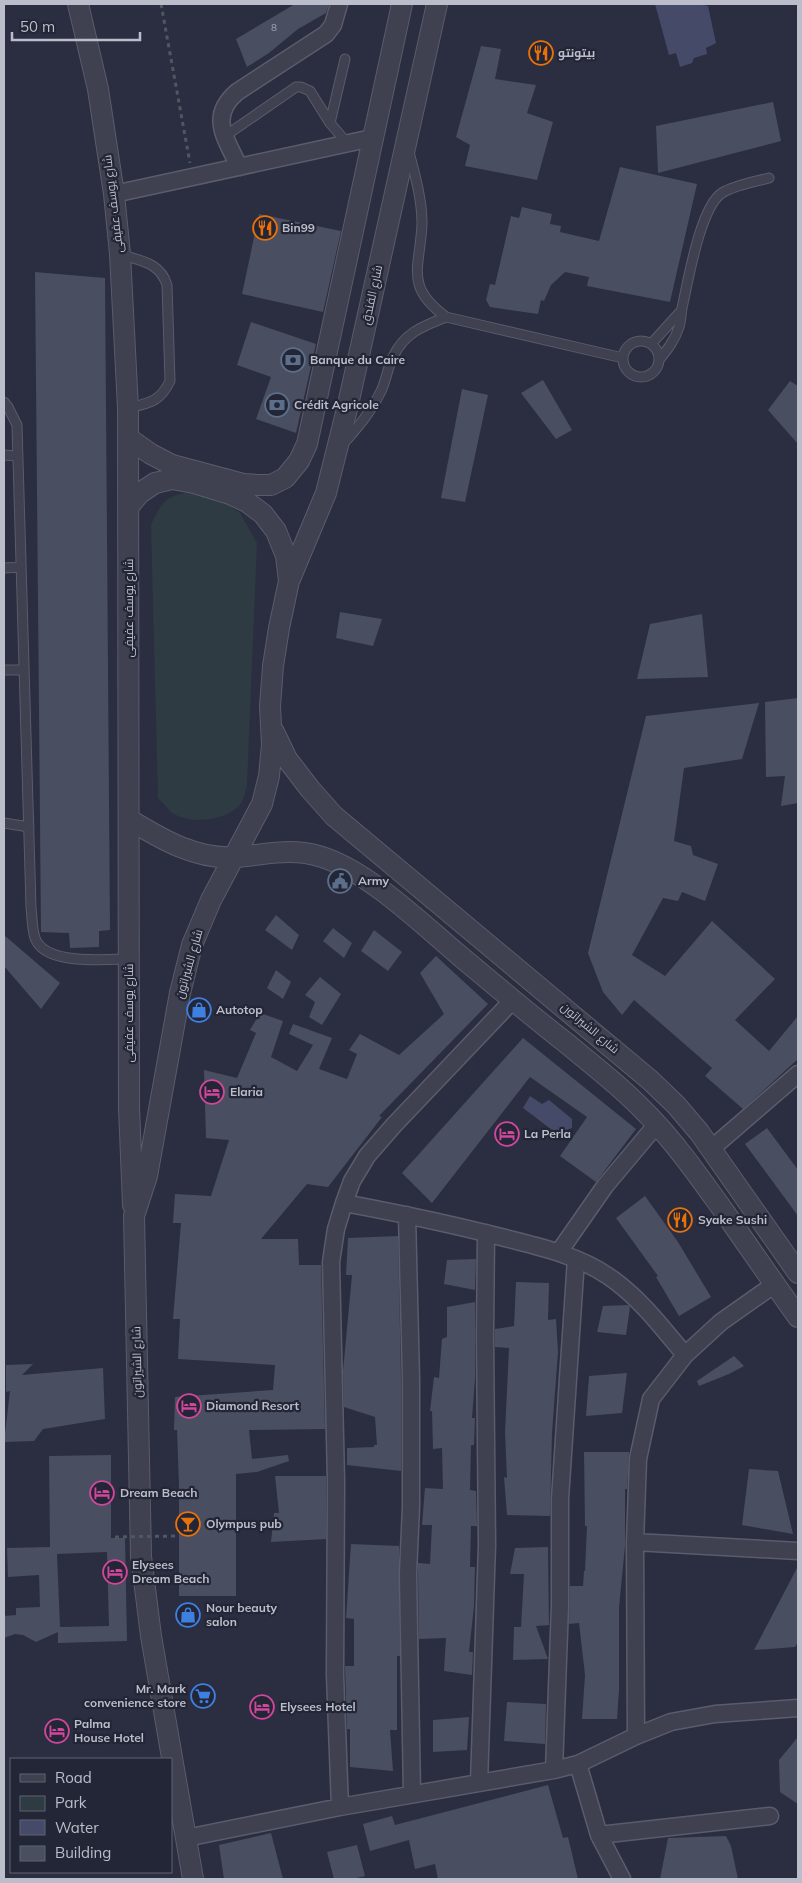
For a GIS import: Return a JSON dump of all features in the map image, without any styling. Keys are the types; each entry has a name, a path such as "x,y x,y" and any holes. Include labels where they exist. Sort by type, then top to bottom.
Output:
{"street":[{"name":"شارع يوسف عفيفى","path":"78,4 98,89 114,194 120,254 128,408 129,1108 134,1216"},
{"path":"239,167 220,122 222,110 228,100 237,92 326,34 333,25 339,4"},
{"path":"114,194 372,138 402,4"},
{"name":"شارع الفندق","path":"289,581 326,492 437,4"},
{"name":"شارع الشيراتون","path":"129,506 140,493 155,483 172,479 195,477 244,484 270,485 285,478 299,461 307,444 372,138"},
{"path":"128,438 151,454 195,477"},
{"name":"شارع الشيراتون","path":"172,1758 144,1594 141,1556 134,1216 147,1176 180,993 192,945 211,900 262,804 269,776 272,745 270,706 273,666 289,581 286,556 276,532 263,514 247,502 195,477"},
{"name":"شارع الشيراتون","path":"271,724 287,759 310,790 334,816 650,1080 676,1105 711,1149 798,1273"},
{"path":"130,820 170,843 210,856 234,857 285,851 322,857 357,873 390,897 624,1090 657,1124 700,1178 798,1318"},
{"path":"340,1807 335,1675 336,1482 331,1262 336,1229 352,1182 367,1156 513,1000"},
{"path":"711,1149 798,1074"},
{"path":"559,1252 605,1186 657,1124"},
{"path":"344,1203 486,1233 559,1252 576,1259 608,1276 643,1305 685,1355"},
{"path":"407,1215 411,1380 411,1506 408,1574 412,1794"},
{"path":"479,1783 487,1545 486,1233"},
{"path":"554,1770 560,1605 560,1499 576,1259"},
{"path":"636,1736 635,1542 638,1459 651,1399 685,1355 722,1322 775,1284"},
{"path":"635,1542 798,1551"},
{"path":"186,1838 340,1807 554,1770 578,1764 636,1736 671,1722 716,1714 798,1708"},
{"name":"شارع الشيراتون","path":"172,1759 193,1879"},
{"path":"578,1764 599,1835 622,1879"},
{"path":"599,1835 770,1816"}],"lane":[{"path":"330,123 345,59"},
{"path":"225,136 296,87 306,88 310,91 330,123 347,144"},
{"path":"406,141 418,190 422,223 416,273 418,285 432,306 446,317 623,358"},
{"path":"659,360 658,351 651,344 642,341 633,343 626,350 623,358 625,368 631,375 640,378 649,376 656,369 659,360 676,336 680,325 681,311 698,239 712,203 721,194 734,188 769,178"},
{"path":"120,254 158,268 164,276 167,285 170,382 166,390 153,402 128,408"},
{"path":"651,344 681,311"},
{"path":"336,453 369,412 380,394 392,358 402,342 413,331 446,317"},
{"path":"4,402 17,426 31,907 36,940 45,950 63,957 82,960 129,959"},
{"path":"4,456 18,456"},
{"path":"4,568 21,568"},
{"path":"4,670 24,670"},
{"path":"4,823 29,827"}],"path":[{"path":"161,4 192,177"},
{"path":"115,1537 177,1536"}],"green space":[{"path":"191,492 224,502 240,513 257,543 247,786 243,800 238,807 223,816 205,820 187,819 178,816 171,812 158,798 151,525 165,501 176,495"}],"water":[{"path":"655,4 703,4 708,6 716,43 706,48 707,54 694,58 692,63 680,67 676,53 669,55"},
{"path":"530,1096 542,1104 549,1100 572,1119 572,1128 564,1131 560,1136 523,1108"}],"building":[{"path":"295,4 329,4 326,13 298,29 269,53 247,67 236,39"},
{"path":"481,46 501,49 495,79 536,85 527,113 553,122 537,180 465,166 470,145 456,137"},
{"path":"773,102 781,141 658,173 656,126"},
{"path":"620,167 697,184 670,302 587,286 589,277 565,272 551,285 544,301 541,300 538,314 490,307 486,300 490,284 495,285 511,216 519,218 522,207 552,214 550,224 561,226 560,232 599,241"},
{"path":"259,214 341,231 323,312 242,294"},
{"path":"35,272 105,278 110,930 99,931 99,947 70,948 69,933 41,932"},
{"path":"251,322 316,344 296,433 256,419 271,377 237,365"},
{"path":"543,380 572,430 556,439 521,393"},
{"path":"790,381 798,386 798,444 768,410"},
{"path":"462,389 488,395 465,502 441,498"},
{"path":"340,612 382,619 373,646 336,638"},
{"path":"702,614 708,677 637,679 650,624"},
{"path":"798,698 798,803 781,806 785,776 766,777 765,702"},
{"path":"759,703 742,759 684,768 674,841 691,846 693,855 718,864 705,901 682,892 678,901 663,898 632,955 665,976 712,921 775,979 735,1020 769,1051 798,1016 798,1059 743,1109 705,1076 712,1068 634,1000 622,1015 603,992 588,953 646,716"},
{"path":"276,915 299,935 292,950 265,930"},
{"path":"333,928 352,943 344,958 323,941"},
{"path":"374,930 402,952 388,971 361,951"},
{"path":"4,935 60,983 41,1009 4,966"},
{"path":"436,956 488,1004 379,1116 382,1117 328,1187 307,1184 261,1239 298,1239 299,1265 321,1265 325,1429 249,1430 252,1459 288,1455 289,1461 257,1472 236,1474 236,1596 179,1596 179,1485 177,1430 174,1430 175,1397 273,1390 275,1365 178,1359 180,1319 173,1319 181,1223 173,1223 175,1194 211,1196 229,1140 206,1138 204,1070 237,1078 256,1033 250,1030 260,1013 283,1021 271,1057 297,1071 313,1045 289,1034 293,1024 332,1038 319,1069 347,1079 357,1054 349,1050 360,1034 399,1055 444,1014 420,973"},
{"path":"276,970 291,982 283,999 267,988"},
{"path":"320,977 341,994 322,1025 309,1017 315,1002 305,995"},
{"path":"523,1038 636,1129 596,1182 560,1156 587,1117 530,1077 432,1203 402,1173"},
{"path":"767,1128 798,1170 798,1216 745,1144"},
{"path":"645,1196 678,1242 711,1297 679,1316 656,1277 658,1276 616,1218"},
{"path":"398,1236 401,1471 347,1465 347,1448 374,1447 374,1445 377,1445 375,1417 344,1407 343,1371 352,1275 346,1275 348,1238"},
{"path":"476,1259 475,1290 444,1284 447,1260"},
{"path":"516,1282 549,1283 548,1320 556,1319 558,1352 552,1433 550,1516 507,1515 504,1477 507,1478 505,1432 509,1348 495,1347 495,1329 514,1326"},
{"path":"475,1302 475,1379 472,1418 475,1418 474,1445 471,1445 470,1490 476,1491 477,1526 471,1526 470,1567 475,1567 474,1606 469,1652 473,1652 472,1675 444,1671 446,1638 419,1639 418,1563 430,1564 432,1525 422,1525 425,1488 443,1489 442,1448 433,1449 432,1411 430,1411 434,1377 439,1378 442,1339 447,1337 447,1307"},
{"path":"628,1305 630,1307 626,1335 597,1332 603,1306"},
{"path":"734,1356 744,1366 699,1386 697,1381"},
{"path":"33,1364 22,1375 103,1368 105,1419 43,1429 34,1441 4,1442 10,1391 6,1392 6,1365"},
{"path":"627,1373 622,1413 586,1416 589,1376"},
{"path":"584,1452 629,1452 627,1489 625,1489 625,1546 619,1608 617,1719 582,1719 585,1675 579,1623 569,1624 570,1586 583,1586 585,1571 587,1526 585,1526"},
{"path":"111,1455 111,1538 125,1538 127,1641 58,1643 58,1632 36,1642 23,1635 15,1634 4,1638 4,1616 16,1615 16,1608 40,1607 39,1575 8,1577 7,1548 50,1547 49,1456","holes":["107,1552 109,1626 60,1627 57,1554"]},
{"path":"749,1469 778,1471 793,1534 742,1525"},
{"path":"275,1476 326,1476 326,1539 271,1542 274,1513 279,1513"},
{"path":"351,1544 399,1546 400,1656 397,1656 397,1730 390,1730 393,1771 350,1767 350,1729 347,1729 345,1666 354,1666 354,1619 346,1618"},
{"path":"548,1547 549,1625 536,1626 548,1659 513,1660 514,1627 521,1627 524,1574 510,1574 515,1548"},
{"path":"798,1566 798,1642 795,1647 754,1650"},
{"path":"507,1702 546,1704 545,1744 504,1741"},
{"path":"469,1717 467,1750 433,1752 433,1720"},
{"path":"798,1737 798,1804 780,1792 779,1760"},
{"path":"548,1785 563,1838 568,1837 578,1879 438,1879 435,1864 415,1869 409,1840 370,1851 363,1824 392,1816 395,1825"},
{"path":"271,1833 283,1879 224,1879 219,1845"},
{"path":"726,1836 731,1846 738,1879 660,1879 668,1838"},
{"path":"357,1845 365,1876 352,1879 334,1879 327,1852"}],"place":[{"name":"بيتونتو","path":"541,53"},
{"name":"Bin99","path":"265,228"},
{"name":"Banque du Caire","path":"293,360"},
{"name":"Crédit Agricole","path":"277,405"},
{"name":"Army","path":"340,881"},
{"name":"Autotop","path":"199,1010"},
{"name":"Elaria","path":"212,1092"},
{"name":"La Perla","path":"507,1134"},
{"name":"Syake Sushi","path":"680,1220"},
{"name":"Diamond Resort","path":"189,1406"},
{"name":"Dream Beach","path":"102,1493"},
{"name":"Olympus pub","path":"188,1524"},
{"name":"Elysees Dream Beach","path":"115,1572"},
{"name":"Nour beauty salon","path":"188,1615"},
{"name":"Mr. Mark convenience store","path":"203,1696"},
{"name":"Elysees Hotel","path":"262,1707"},
{"name":"Palma House Hotel","path":"57,1731"}]}
